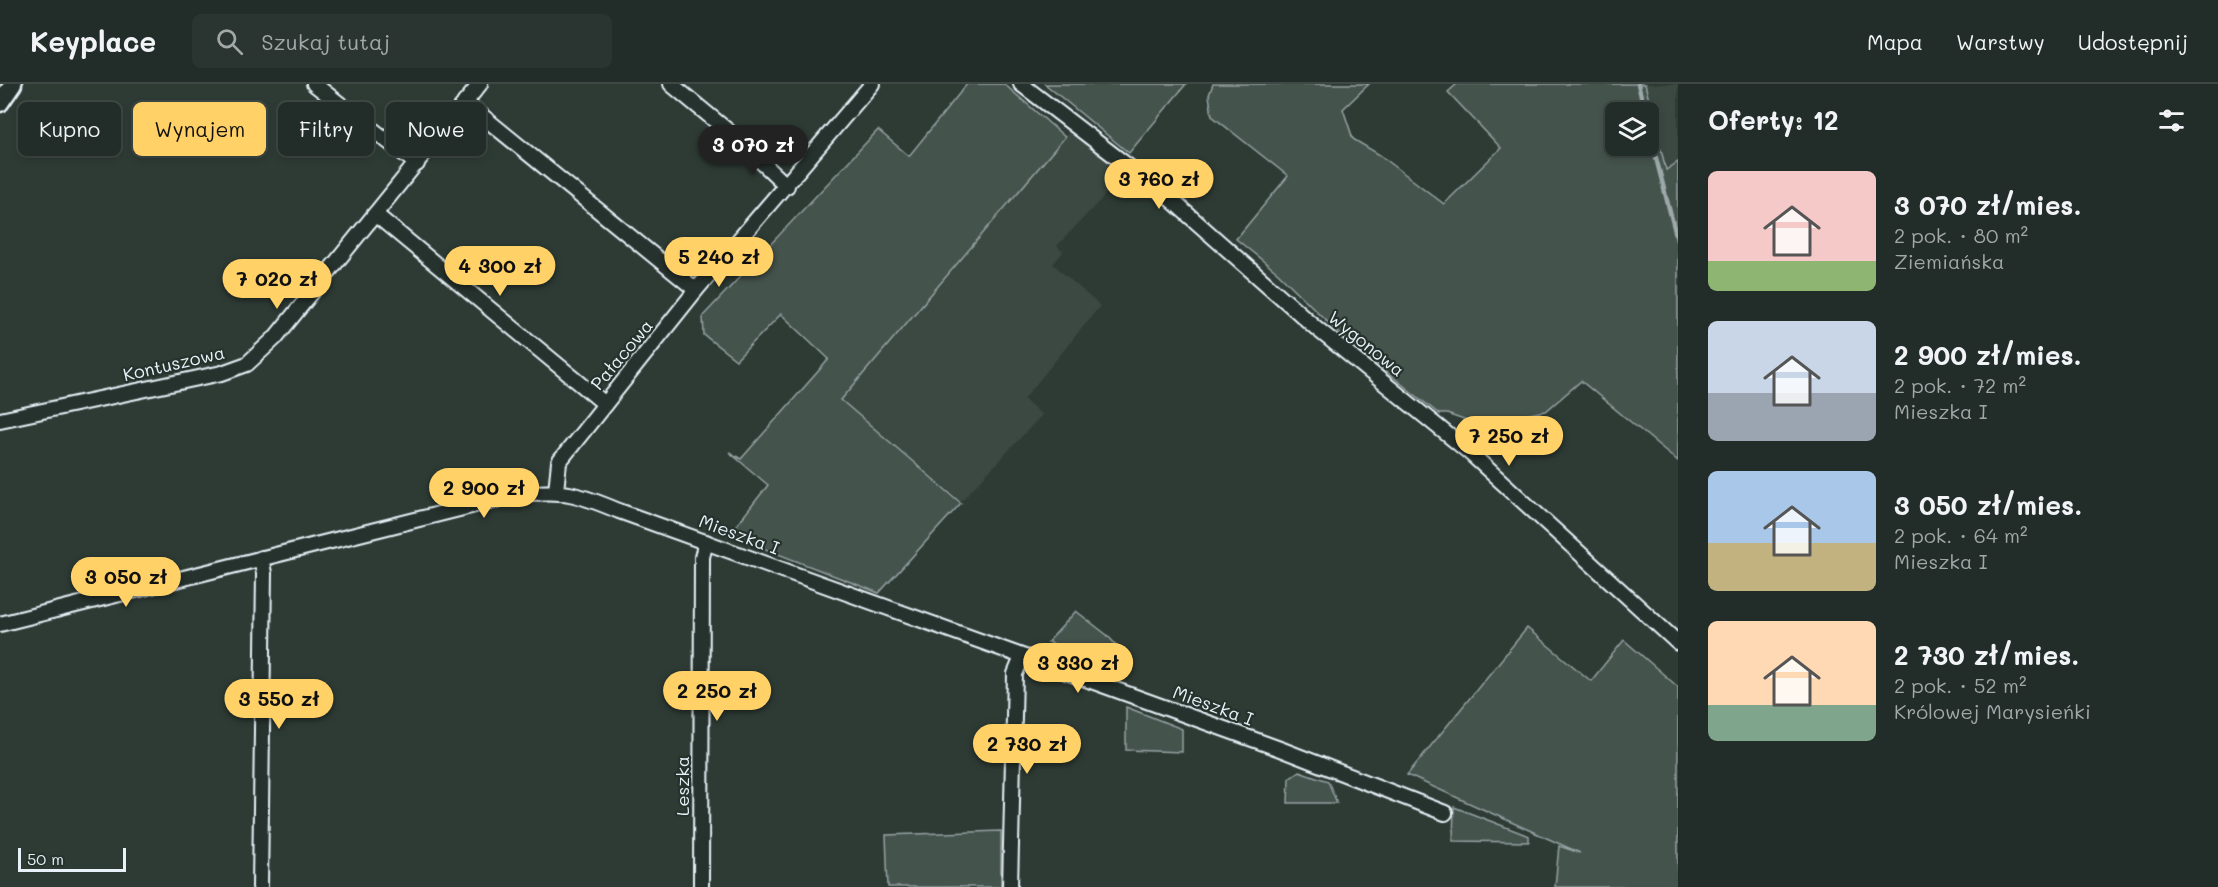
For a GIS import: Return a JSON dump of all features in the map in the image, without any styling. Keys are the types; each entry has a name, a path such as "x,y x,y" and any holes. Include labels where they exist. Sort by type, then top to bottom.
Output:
{"street":[{"path":"0,103 13,84"},
{"path":"314,84 417,164"},
{"name":"Kontuszowa","path":"465,102 480,84"},
{"path":"671,84 734,136 787,186"},
{"name":"Pałacowa","path":"556,491 559,462 696,290 872,84"},
{"name":"Wygonowa","path":"1021,84 1167,196 1315,327 1469,452 1678,643"},
{"path":"486,119 696,290"},
{"name":"Kontuszowa","path":"0,420 186,381 247,364 274,338 423,156"},
{"path":"375,214 605,404"},
{"name":"Mieszka I","path":"0,624 519,494 556,491 580,495 1280,749 1446,813"},
{"name":"Leszka","path":"701,887 702,557 706,542"},
{"path":"260,887 264,573 261,558"},
{"path":"1010,887 1014,674 1023,657"}],"shaded area":[{"path":"967,84 1004,84 1065,137 841,400 961,503 879,593 729,535 768,485 729,452 741,459 829,359 781,314 736,360 704,335 703,316 878,130 909,156"},
{"path":"1045,84 1186,84 1129,153"},
{"path":"1213,84 1369,84 1343,109 1353,139 1380,155 1444,204 1501,148 1448,92 1457,84 1645,84 1649,102 1605,102 1605,156 1659,156 1659,141 1666,170 1678,162 1678,461 1581,381 1546,411 1475,424 1447,414 1439,414 1343,337 1278,273 1236,239 1288,176 1212,116 1209,95"},
{"path":"1645,84 1678,84 1678,162 1666,170 1659,141 1659,102 1649,102"},
{"path":"1069,132 1124,175 1057,246 1063,252 1053,264 1100,306 1024,399 1042,415 961,501 840,400"},
{"path":"1076,611 1107,635 1117,646 1101,661 1048,642"},
{"path":"1527,628 1591,681 1624,640 1678,687 1678,887 1555,887 1559,846 1580,853 1407,775"},
{"path":"1126,707 1182,729 1182,752 1126,750"},
{"path":"1299,771 1328,781 1337,803 1288,803 1289,778"},
{"path":"1454,807 1529,836 1529,842 1453,841"},
{"path":"1001,831 1001,887 888,887 886,835"}],"waterway":[{"path":"1638,84 1642,102"},
{"path":"1656,156 1678,243"}]}
